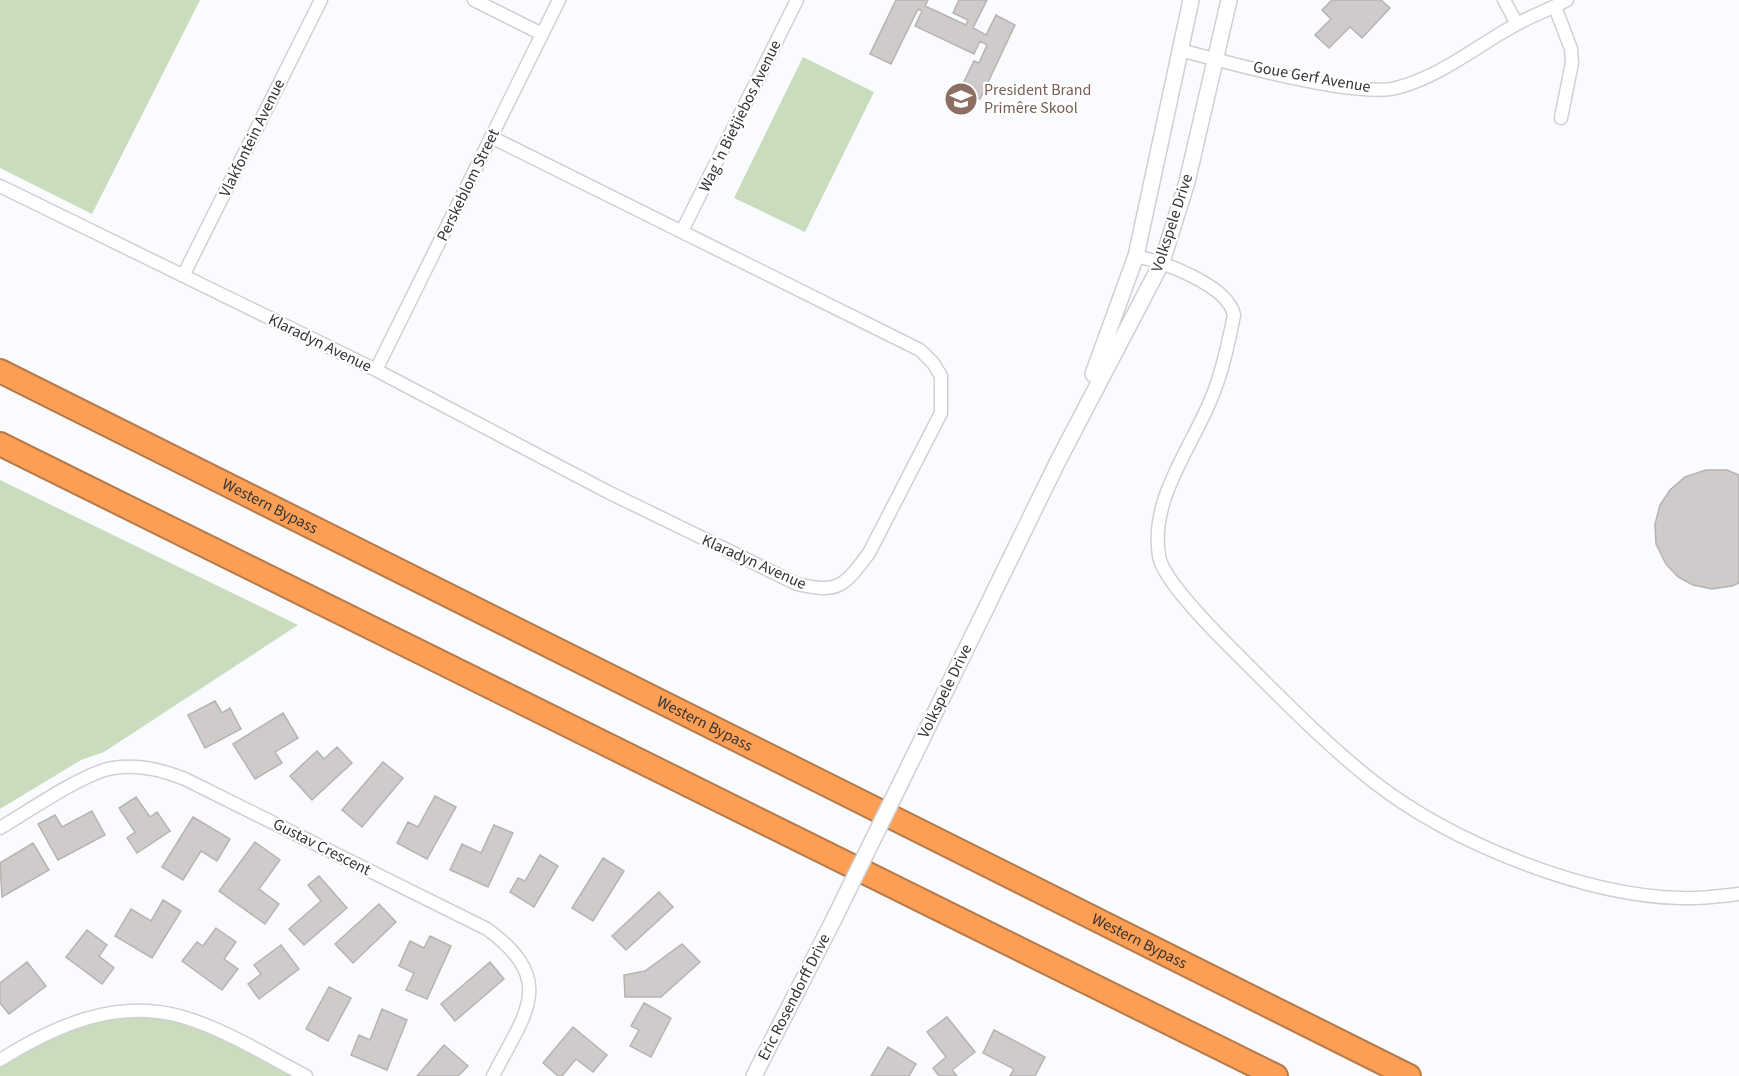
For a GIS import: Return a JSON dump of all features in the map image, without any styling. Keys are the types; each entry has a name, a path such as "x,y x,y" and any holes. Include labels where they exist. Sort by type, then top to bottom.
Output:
{"highway":[{"name":"Western Bypass","path":"0,371 1409,1076"},
{"path":"0,444 1276,1076"}],"street":[{"name":"Vlakfontein Avenue","path":"183,276 321,0"},
{"path":"474,0 542,34"},
{"name":"Perskeblom Street","path":"376,370 559,0"},
{"name":"Wag 'n Bietjiebos Avenue","path":"682,231 797,0"},
{"name":"Volkspele Drive","path":"1057,463 1106,344 1136,256 1191,0"},
{"name":"Volkspele Drive","path":"834,919 1057,463 1162,262 1187,182 1229,0"},
{"path":"1504,0 1517,24"},
{"name":"Goue Gerf Avenue","path":"1180,50 1216,60 1360,88 1394,88 1427,78 1517,24 1566,0"},
{"path":"1555,7 1571,49 1572,63 1561,118"},
{"name":"Klaradyn Avenue","path":"0,186 376,370 608,492 797,584 821,590 838,587 854,573 869,553 941,413 941,376 933,363 920,350 492,137"},
{"path":"1136,256 1162,262 1222,294 1232,305 1234,315 1215,390 1166,494 1157,525 1160,560 1178,588 1214,631 1329,745 1376,783 1426,817 1505,855 1567,879 1621,892 1681,898 1739,894"},
{"name":"Gustav Crescent","path":"0,828 68,788 111,768 138,766 162,770 185,779 487,929 509,946 522,964 530,984 528,1006 493,1076"},
{"name":"Eric Rosendorff Drive","path":"754,1076 834,919"},
{"path":"0,1060 72,1022 135,1010 186,1018 306,1076"}],"green space":[{"path":"0,0 200,0 92,214 0,168"},
{"path":"803,57 874,92 805,232 734,198"},
{"path":"0,480 298,625 104,752 81,760 0,809"},
{"path":"149,1013 195,1025 299,1076 0,1076 0,1065 74,1024"}],"building":[{"path":"896,0 928,0 925,6 966,25 968,20 953,13 959,0 987,0 973,28 986,35 996,15 1015,25 980,99 960,90 974,61 979,63 987,45 980,41 974,54 915,26 922,11 918,9 891,64 870,54"},
{"path":"1332,0 1381,0 1390,8 1362,38 1350,27 1329,48 1315,35 1331,19 1322,10"},
{"path":"1706,470 1727,470 1739,475 1739,583 1712,589 1693,585 1678,577 1666,564 1656,544 1655,524 1660,505 1670,490 1685,477"},
{"path":"215,701 222,713 230,708 241,729 205,748 188,715"},
{"path":"283,713 298,738 275,752 282,763 255,779 233,744"},
{"path":"337,747 352,763 312,800 290,776 317,751 324,759"},
{"path":"383,762 403,778 362,827 342,810"},
{"path":"435,796 456,807 427,859 397,843 408,822 418,827"},
{"path":"136,797 150,817 157,812 170,831 137,853 127,838 135,832 119,808"},
{"path":"92,811 105,835 58,860 38,824 55,815 62,827"},
{"path":"193,817 230,839 217,861 201,851 183,880 162,867"},
{"path":"494,825 513,833 488,887 450,870 462,844 481,853"},
{"path":"255,842 280,860 259,889 279,904 265,924 219,891"},
{"path":"33,843 49,870 2,897 0,863"},
{"path":"540,855 558,866 534,907 510,892 518,878 525,881"},
{"path":"603,858 624,871 593,921 572,908"},
{"path":"319,876 347,908 304,945 289,929 321,901 308,885"},
{"path":"659,892 673,907 626,950 612,936"},
{"path":"163,900 181,911 152,958 115,936 131,909 151,921"},
{"path":"379,904 396,922 353,963 335,944"},
{"path":"216,928 236,942 224,959 238,969 222,990 182,961 197,942 203,946"},
{"path":"87,930 107,945 99,956 114,968 102,984 66,957"},
{"path":"430,936 451,946 427,999 406,990 414,973 399,966 410,941 424,948"},
{"path":"682,944 700,962 661,997 625,997 624,975 645,971"},
{"path":"281,945 299,969 259,999 248,984 261,974 254,965"},
{"path":"27,962 46,986 9,1014 0,1003 0,983"},
{"path":"490,962 504,979 455,1021 441,1004"},
{"path":"329,987 351,998 328,1041 306,1029"},
{"path":"644,1003 671,1018 651,1057 630,1046 639,1030 631,1026"},
{"path":"382,1009 407,1020 387,1070 351,1055 359,1035 370,1040"},
{"path":"947,1017 975,1052 952,1070 957,1076 939,1076 933,1068 946,1057 927,1032"},
{"path":"573,1027 607,1055 593,1072 576,1059 562,1076 558,1076 543,1063"},
{"path":"994,1030 1045,1057 1035,1076 1010,1076 1014,1069 983,1053"},
{"path":"444,1045 468,1066 458,1076 417,1076"},
{"path":"888,1047 916,1064 909,1076 871,1076"}],"place":[{"name":"President Brand Primêre Skool","path":"961,99"}]}
